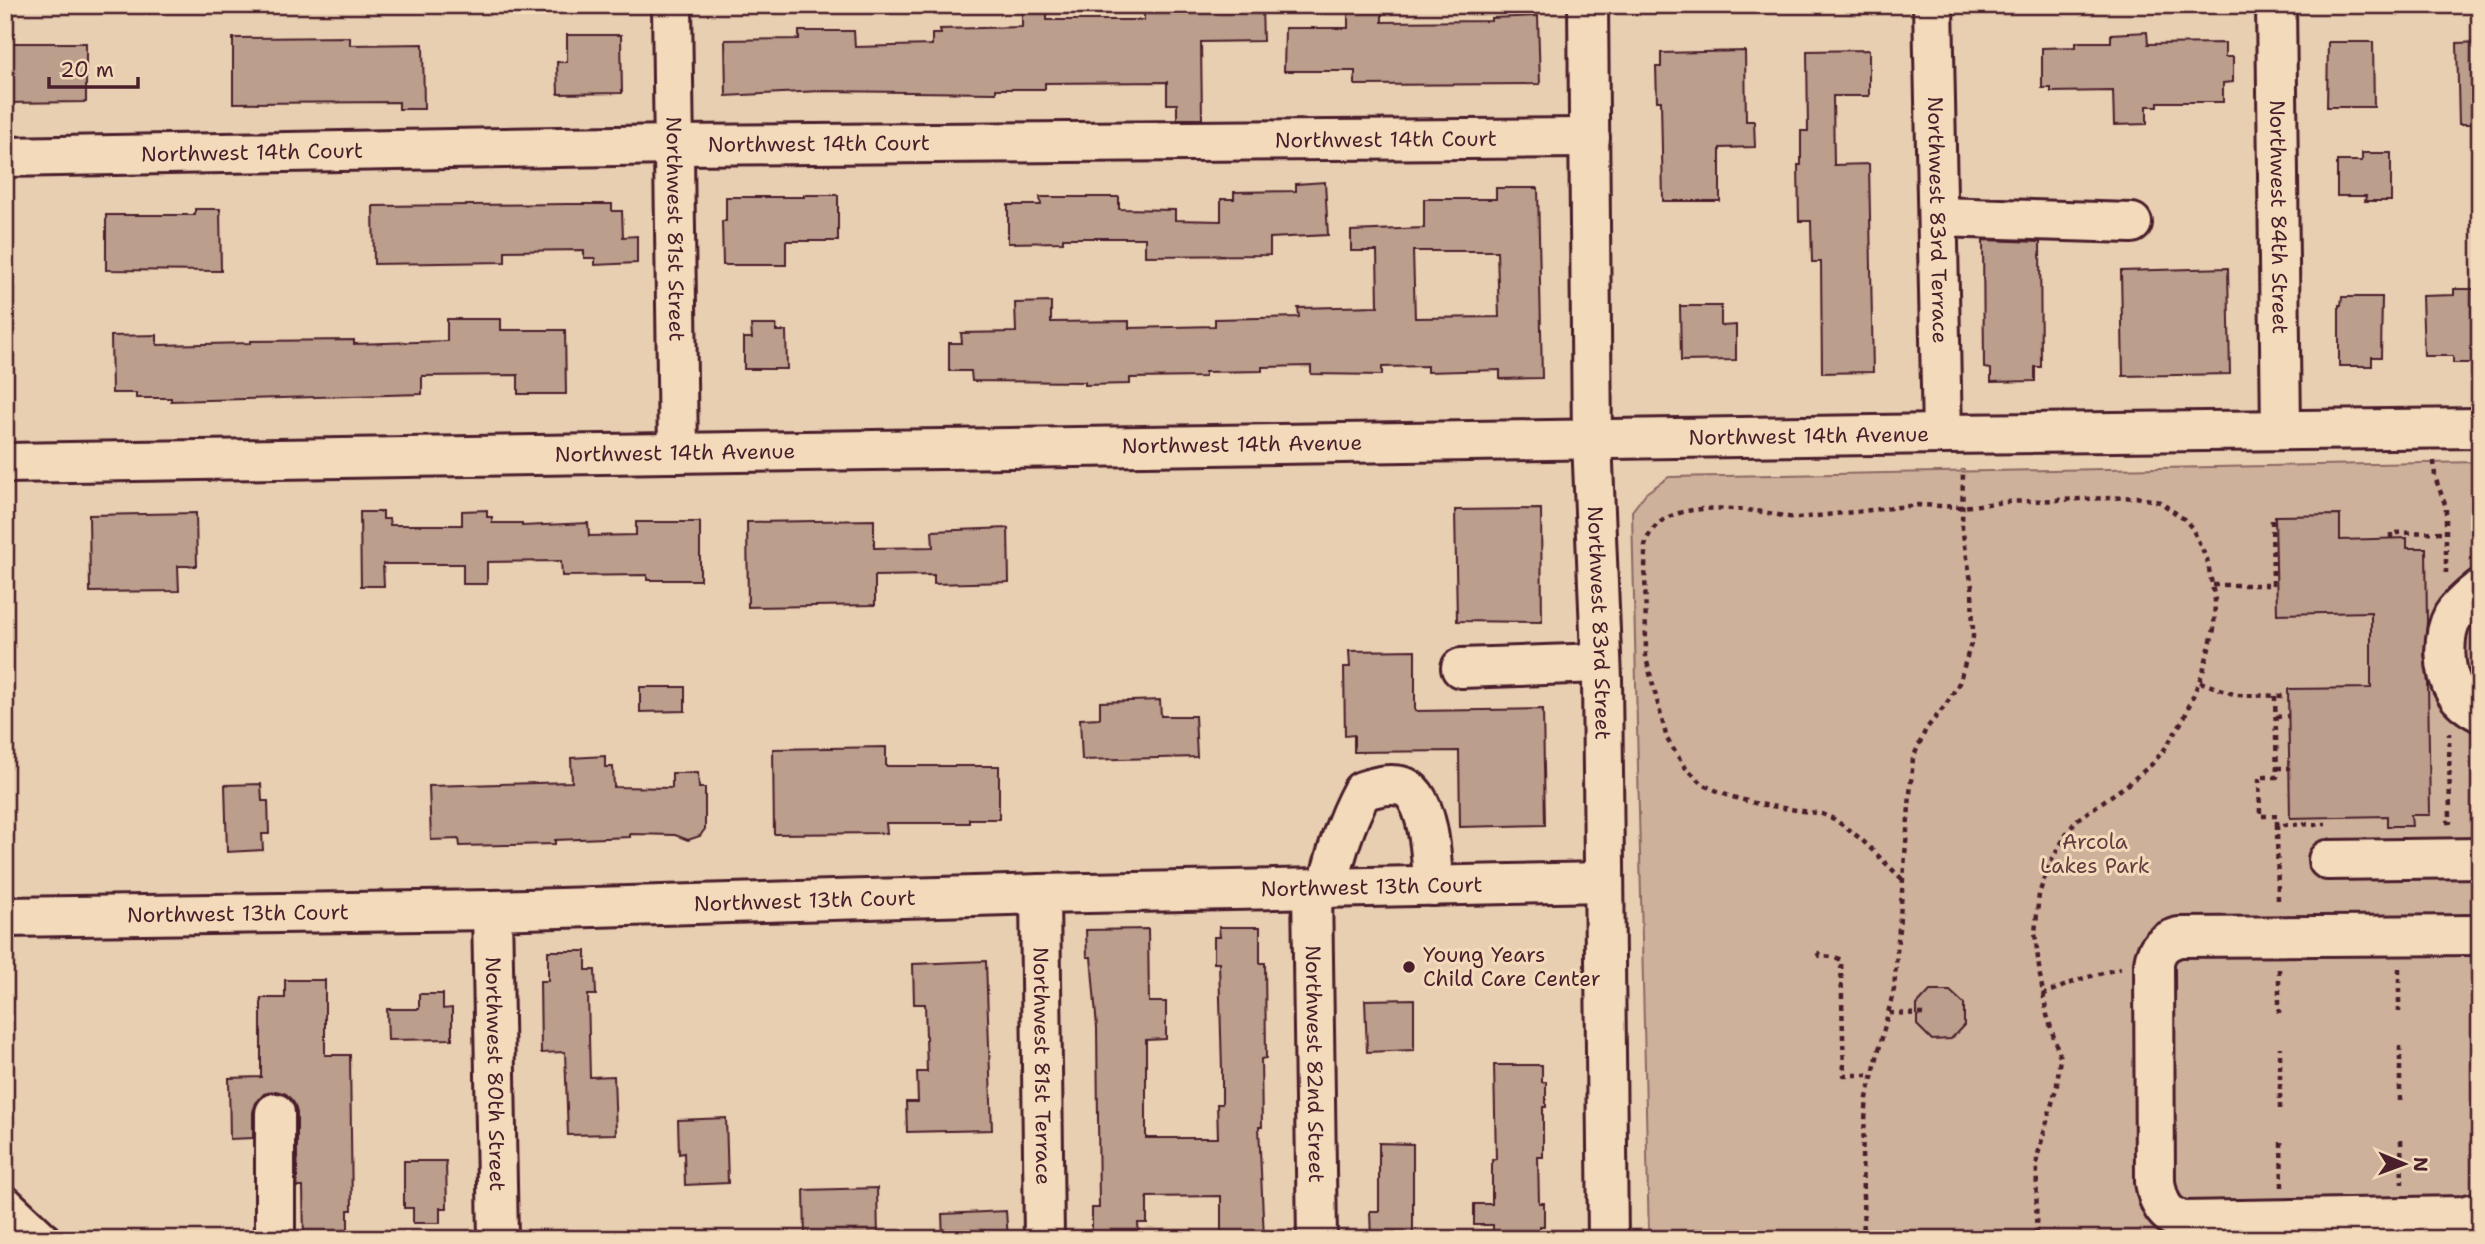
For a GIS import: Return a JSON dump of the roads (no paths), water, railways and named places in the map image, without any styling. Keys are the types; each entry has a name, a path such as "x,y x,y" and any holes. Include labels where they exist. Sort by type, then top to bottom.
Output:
{"street":[{"name":"Northwest 81st Street","path":"672,5 678,453"},
{"name":"Northwest 83rd Street","path":"1588,5 1592,440 1601,663 1608,1239"},
{"name":"Northwest 83rd Terrace","path":"1933,5 1942,434"},
{"name":"Northwest 84th Street","path":"2276,5 2281,430"},
{"name":"Northwest 14th Court","path":"5,157 674,145 1590,138"},
{"path":"1938,217 2132,223"},
{"name":"Northwest 14th Avenue","path":"5,463 2480,428"},
{"path":"2463,585 2460,605 2448,629 2446,654 2455,691 2464,702 2464,720"},
{"path":"1461,668 1601,663"},
{"name":"Northwest 82nd Street","path":"1317,1239 1320,889 1362,791 1378,786 1403,786 1416,797 1427,826 1433,887"},
{"path":"2328,860 2480,858"},
{"name":"Northwest 13th Court","path":"5,917 492,909 1602,882"},
{"name":"Northwest 81st Terrace","path":"1040,894 1044,1239"},
{"name":"Northwest 80th Street","path":"492,909 498,1239"},
{"path":"2480,935 2179,937 2160,946 2154,963 2155,1182 2157,1195 2166,1213 2184,1221 2462,1216 2480,1212"},
{"path":"275,1113 275,1239"},
{"path":"5,1206 40,1239"}],"place":[{"name":"Young Years Child Care Center","path":"1409,967"}],"park label":[{"name":"Arcola Lakes Park","path":"2095,854"}]}
